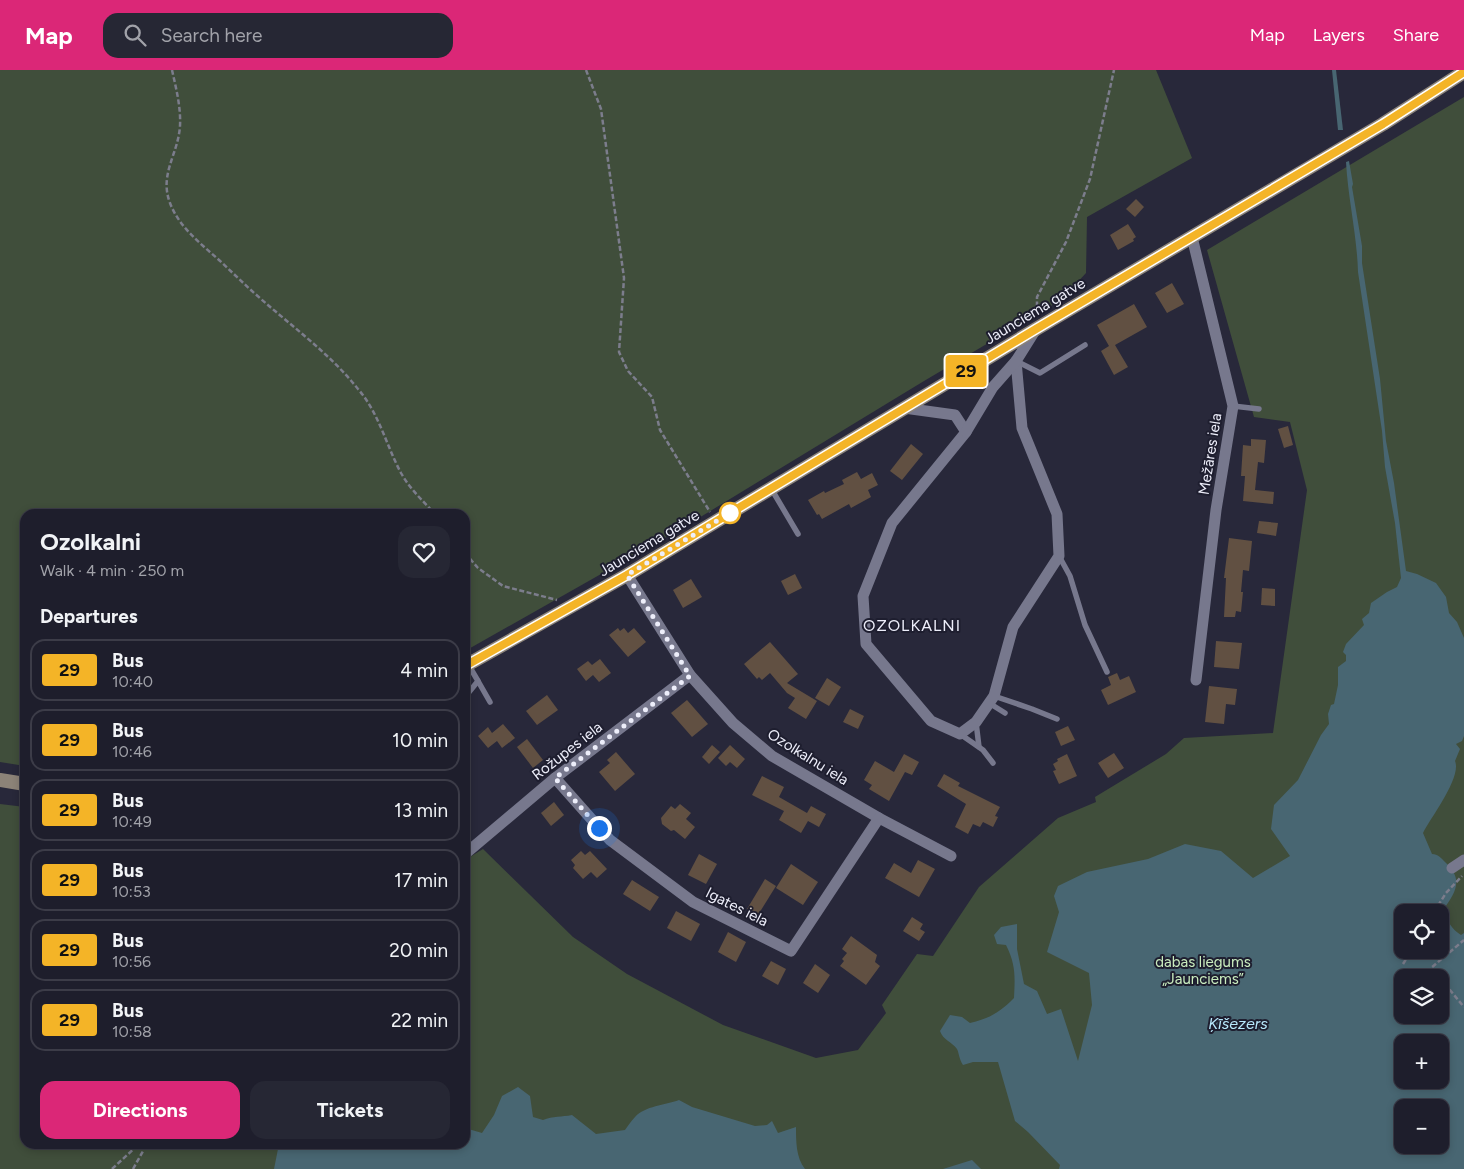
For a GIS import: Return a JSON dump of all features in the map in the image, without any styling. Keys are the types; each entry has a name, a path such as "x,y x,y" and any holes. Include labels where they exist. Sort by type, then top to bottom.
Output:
{"main road":[{"name":"Jaunciema gatve","path":"470,663 627,575 1036,329 1383,124 1464,72"},
{"path":"0,780 20,783"}],"street":[{"name":"Mežāres iela","path":"1192,237 1233,406 1216,510 1196,680"},
{"path":"1016,361 1022,428 1057,514 1058,556 1013,626 992,699 976,722 960,734 931,721 866,644 863,596 892,523 966,432 993,387 1016,361 1036,329"},
{"path":"904,408 955,415 966,432"},
{"name":"Ozolkalnu iela","path":"627,575 690,676 733,723 772,756 879,818 951,856"},
{"name":"Rožupes iela","path":"470,850 555,778 690,676"},
{"name":"Igates iela","path":"555,778 610,840 693,902 790,951 879,818"},
{"path":"1452,868 1464,860"}],"lane":[{"path":"1016,361 1040,374 1085,345"},
{"path":"1233,406 1260,409"},
{"path":"771,488 798,534"},
{"path":"1058,556 1070,576 1084,625 1107,672"},
{"path":"470,670 490,702"},
{"path":"470,691 478,681"},
{"path":"992,699 1004,713"},
{"path":"992,699 1032,709 1057,719"},
{"path":"976,722 979,748"},
{"path":"960,734 979,748 993,763"}],"path":[{"path":"172,70 180,127 166,181 167,194 177,219 262,300 304,333 359,389 372,409 402,474 411,489 430,509"},
{"path":"586,70 601,109 624,278 619,352 628,371 652,397 660,430 716,521"},
{"path":"1036,329 1037,297 1066,242 1090,179 1114,70"},
{"path":"470,559 478,568 503,586 551,600 558,600"},
{"path":"1439,904 1446,893 1464,874"},
{"path":"1432,969 1464,940"},
{"path":"1403,964 1406,959"},
{"path":"1449,989 1464,1007"},
{"path":"112,1169 134,1149"},
{"path":"133,1169 144,1149"}],"green space":[{"path":"0,70 1156,70 1192,158 1087,217 1086,273 1061,300 684,527 470,648 470,509 20,509 20,765 0,762"},
{"name":"dabas liegums „Jaunciems”","path":"1464,97 1464,1169 0,1169 0,804 20,806 20,1149 470,1149 470,857 483,849 573,937 627,974 723,1025 816,1058 858,1050 886,1013 882,1005 917,954 933,956 979,887 1058,818 1096,802 1095,797 1166,754 1184,738 1273,733 1307,490 1290,422 1254,417 1207,250"}],"water":[{"path":"1332,70 1336,70 1343,130 1338,130"},
{"name":"Ķīšezers","path":"1349,161 1380,379 1386,441 1394,483 1406,571 1436,583 1446,597 1449,613 1457,622 1464,638 1464,736 1462,741 1456,744 1460,749 1455,761 1456,768 1450,787 1423,833 1432,854 1441,858 1455,874 1456,886 1447,904 1394,904 1394,959 1449,959 1449,922 1461,935 1464,933 1464,1169 1059,1169 1060,1165 1015,1121 998,1062 973,1062 963,1065 957,1049 943,1037 940,1031 950,1015 962,1017 970,1023 994,1014 1004,1008 1014,998 1015,977 1012,959 1006,945 997,944 994,935 1001,927 1017,924 1017,949 1024,984 1037,991 1047,1014 1061,1009 1078,1061 1092,1005 1089,973 1047,952 1059,912 1054,896 1058,886 1087,872 1148,859 1185,844 1221,851 1253,878 1290,856 1271,829 1274,805 1298,780 1321,735 1329,724 1328,714 1331,705 1334,704 1338,685 1338,667 1346,661 1346,655 1343,652 1346,644 1364,625 1362,619 1369,613 1371,603 1397,587 1401,578 1395,523 1385,467 1382,431 1358,272 1346,162"},
{"path":"518,1087 530,1096 533,1117 543,1120 572,1115 596,1134 625,1130 635,1117 644,1110 679,1100 692,1107 755,1126 767,1125 772,1121 778,1133 796,1127 798,1155 805,1169 274,1169 278,1149 470,1149 470,1129 482,1133 494,1115 502,1096"},
{"path":"972,1160 981,1169 943,1169"}],"building":[{"path":"1136,199 1144,207 1135,217 1126,209"},
{"path":"1128,224 1136,237 1133,239 1134,241 1118,250 1110,235"},
{"path":"1172,283 1184,304 1167,313 1155,293"},
{"path":"1134,304 1147,327 1115,345 1128,367 1114,375 1101,351 1109,346 1097,325"},
{"path":"1288,426 1293,445 1284,448 1278,429"},
{"path":"1251,439 1266,440 1264,463 1258,462 1255,490 1274,492 1273,504 1243,501 1245,476 1241,476 1243,445 1251,446"},
{"path":"911,444 923,454 902,480 890,471"},
{"path":"857,472 861,479 872,473 878,485 868,490 871,497 851,508 849,504 822,519 819,514 817,515 808,500 824,491 825,493 844,484 842,480"},
{"path":"1259,521 1278,523 1276,536 1257,533"},
{"path":"1229,538 1252,541 1249,571 1243,570 1241,612 1236,611 1235,617 1224,617 1226,578 1224,578"},
{"path":"795,574 802,588 788,595 781,581"},
{"path":"691,579 702,597 683,608 673,590"},
{"path":"1262,588 1275,589 1275,606 1261,605"},
{"path":"618,628 620,631 624,628 628,633 634,628 646,642 628,657 609,635"},
{"path":"1216,641 1242,643 1239,669 1214,667"},
{"path":"770,642 798,674 787,683 817,701 806,719 788,708 795,698 787,693 770,673 762,680 759,677 757,679 744,664"},
{"path":"600,659 611,673 599,682 593,675 586,681 577,669 588,661 592,665"},
{"path":"1117,673 1120,680 1129,676 1136,692 1108,705 1101,690 1111,685 1108,677"},
{"path":"827,678 841,687 829,706 815,698"},
{"path":"1209,686 1237,689 1235,705 1226,704 1224,724 1205,722"},
{"path":"547,695 558,710 537,725 526,711"},
{"path":"687,700 708,724 692,737 671,713"},
{"path":"850,709 864,716 858,729 843,722"},
{"path":"503,724 515,738 502,748 497,741 488,748 478,736 488,727 492,733"},
{"path":"1068,726 1075,740 1061,746 1055,732"},
{"path":"527,739 543,760 533,768 517,747"},
{"path":"712,745 720,752 709,764 702,757"},
{"path":"730,745 745,759 737,768 730,762 726,766 718,758"},
{"path":"616,752 635,774 615,791 599,772 610,763 607,760"},
{"path":"1114,753 1124,768 1108,778 1098,763"},
{"path":"904,754 919,762 912,775 905,772 889,801 869,789 872,785 864,780 875,761 894,772"},
{"path":"1067,754 1077,776 1059,784 1053,771 1056,770 1053,764 1058,761 1057,759"},
{"path":"944,774 960,783 958,786 1000,807 995,816 998,817 993,827 983,822 980,827 973,824 968,834 955,827 966,804 937,786"},
{"path":"762,776 784,787 779,797 807,813 811,806 826,814 819,827 808,821 801,833 779,820 784,811 752,795"},
{"path":"554,802 564,815 551,826 541,813"},
{"path":"680,804 691,813 686,819 695,827 685,839 674,830 671,831 662,824 661,818 671,806 675,809"},
{"path":"581,851 585,855 590,851 607,869 597,878 591,872 583,879 573,868 575,865 571,860"},
{"path":"699,854 717,864 706,884 688,875"},
{"path":"918,860 935,869 919,897 885,878 894,863 911,873"},
{"path":"791,864 818,882 803,905 776,888"},
{"path":"765,879 776,886 758,915 747,909"},
{"path":"632,880 659,897 650,911 623,894"},
{"path":"676,911 700,924 691,941 667,928"},
{"path":"912,917 923,924 920,929 925,932 919,941 903,931"},
{"path":"728,932 746,942 736,962 718,952"},
{"path":"851,936 877,955 875,962 880,966 866,985 840,966 844,961 842,959 847,953 842,949"},
{"path":"771,961 786,969 778,985 762,976"},
{"path":"815,964 830,975 818,993 803,983"}],"bus line":[{"name":"29","path":"470,663 627,575 1036,329 1383,124 1464,72"}],"district":[{"name":"OZOLKALNI","path":"912,625"}],"route":[{"path":"599,828 555,778 690,676 627,575 730,513"}]}
